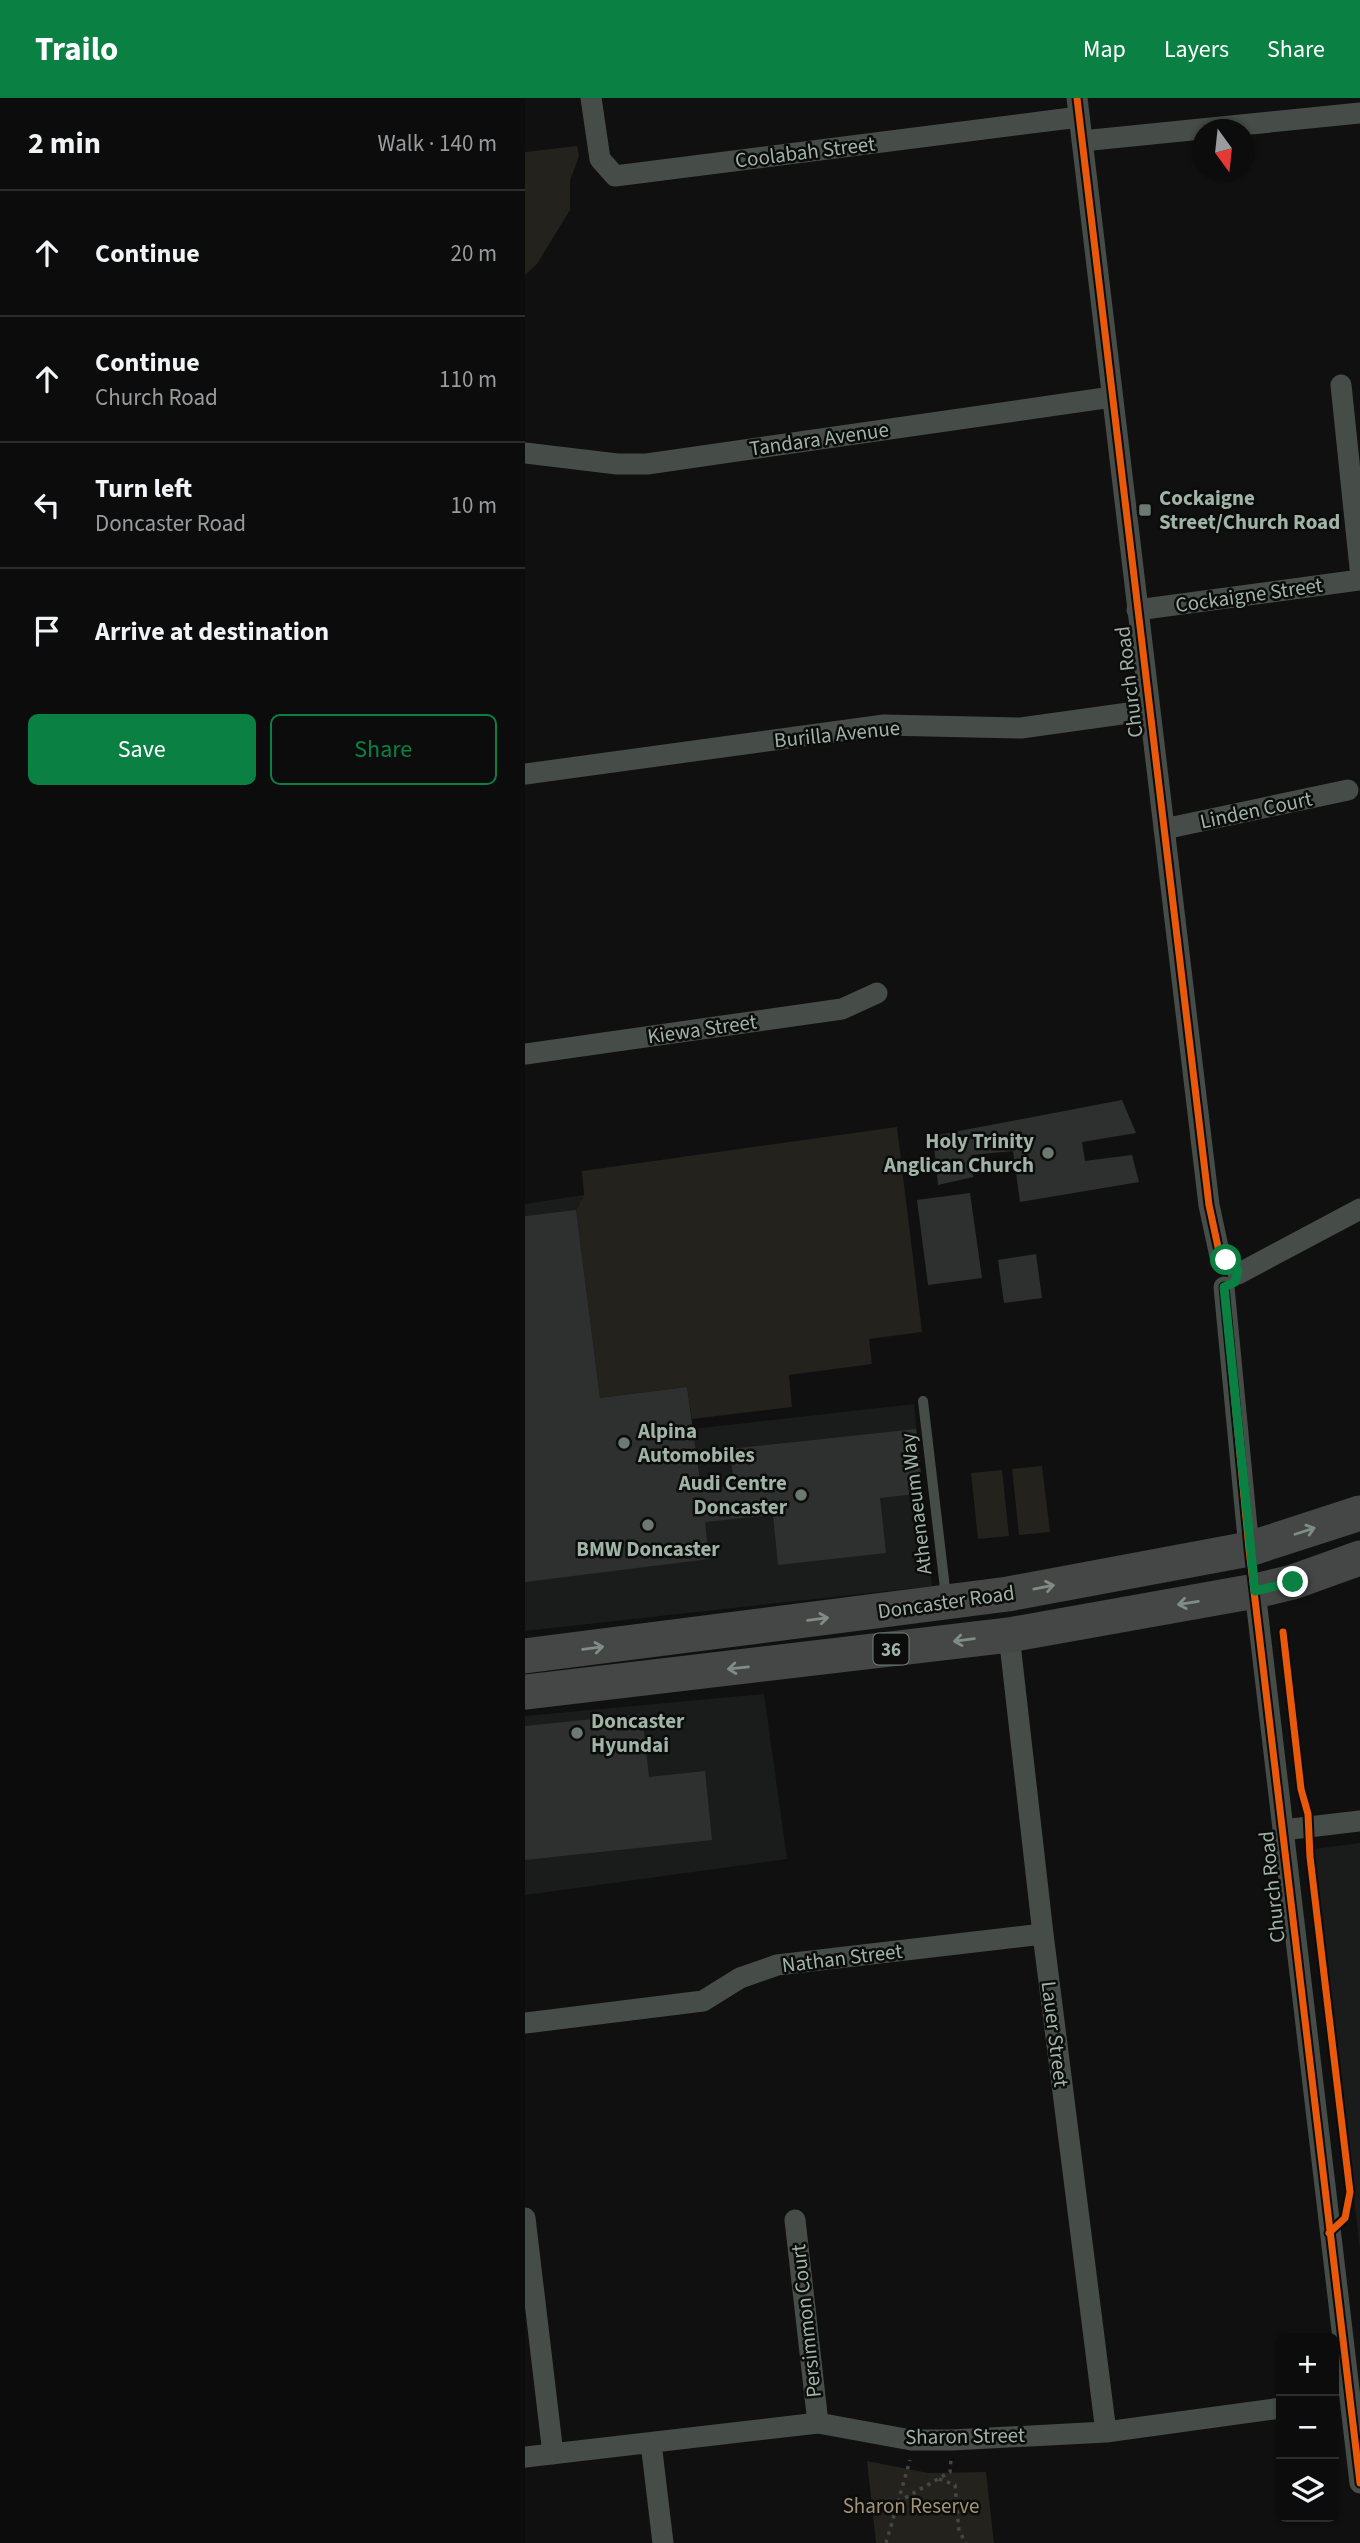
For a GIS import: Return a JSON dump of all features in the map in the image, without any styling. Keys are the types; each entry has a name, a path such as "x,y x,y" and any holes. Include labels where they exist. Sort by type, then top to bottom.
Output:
{"main road":[{"name":"Doncaster Road","path":"525,1656 1008,1594 1249,1549 1360,1513"},
{"name":"Church Road","path":"1249,1549 1255,1591"},
{"name":"Doncaster Road","path":"525,1692 1009,1635 1255,1591 1293,1582 1360,1558"},
{"path":"774,1625 779,1664"}],"street":[{"name":"Coolabah Street","path":"591,98 600,159 615,176 1078,107"},
{"name":"Church Road","path":"1078,107 1209,1205 1220,1261 1234,1264 1231,1280 1249,1549"},
{"path":"1082,141 1360,113"},
{"path":"1341,385 1360,568"},
{"name":"Tandara Avenue","path":"525,453 617,464 646,464 1112,397"},
{"name":"Cockaigne Street","path":"1137,610 1360,580"},
{"name":"Burilla Avenue","path":"525,774 884,725 1021,729 1150,710"},
{"name":"Linden Court","path":"1164,829 1348,790"},
{"name":"Kiewa Street","path":"525,1054 842,1009 877,993"},
{"path":"1231,1280 1360,1209"},
{"name":"Church Road","path":"1255,1591 1283,1830 1342,2400 1360,2483"},
{"name":"Lauer Street","path":"1009,1635 1043,1934 1106,2432"},
{"path":"1283,1830 1360,1821"},
{"name":"Nathan Street","path":"525,2024 703,2001 740,1978 777,1965 1043,1934"},
{"path":"525,2218 552,2454"},
{"name":"Persimmon Court","path":"795,2220 818,2423"},
{"name":"Sharon Street","path":"525,2457 818,2423 911,2440 953,2440 1106,2432 1276,2409"},
{"path":"651,2443 663,2543"}],"lane":[{"name":"Athenaeum Way","path":"923,1401 947,1602"}],"path":[{"path":"886,2543 910,2469 911,2440"},
{"path":"898,2502 950,2472 953,2440"},
{"path":"938,2479 955,2485 959,2531 966,2543"}],"shaded area":[{"path":"584,1195 576,1210 600,1398 687,1387 693,1429 914,1404 932,1586 525,1631 525,1204"},
{"path":"764,1694 787,1859 525,1895 525,1716"},
{"path":"1360,1843 1360,2250 1314,1849"}],"green space":[{"path":"577,146 579,156 570,181 570,210 537,264 525,275 525,152"},
{"path":"897,1127 922,1332 869,1339 872,1364 789,1375 792,1407 692,1419 687,1387 600,1398 576,1210 584,1195 582,1171"},
{"path":"1042,1466 1050,1532 1019,1535 1012,1469"},
{"path":"1002,1470 1009,1536 978,1539 971,1473"},
{"name":"Sharon Reserve","path":"867,2461 928,2473 986,2472 994,2543 876,2543"}],"building":[{"name":"Holy Trinity Anglican Church","path":"1122,1100 1136,1133 1082,1142 1085,1161 1132,1155 1139,1182 1020,1202 1013,1151 971,1155 973,1177 938,1185 933,1136"},
{"path":"970,1193 982,1278 928,1285 917,1200"},
{"path":"576,1210 600,1398 687,1387 701,1489 734,1486 730,1449 916,1429 923,1493 880,1498 886,1553 778,1565 773,1515 705,1522 709,1559 525,1582 525,1216"},
{"path":"1036,1254 1042,1298 1004,1303 998,1260"},
{"path":"642,1714 649,1777 705,1771 712,1840 525,1860 525,1726"}],"cycle path":[{"path":"1077,98 1209,1205 1221,1261"},
{"path":"1224,1287 1249,1549 1360,2483"},
{"path":"1283,1632 1301,1789 1308,1814 1310,1857 1350,2192 1345,2218 1329,2233"}],"place":[{"name":"Cockaigne Street/Church Road","path":"1145,510"},
{"name":"Holy Trinity Anglican Church","path":"1048,1153"},
{"name":"Alpina Automobiles","path":"624,1443"},
{"name":"Audi Centre Doncaster","path":"801,1495"},
{"name":"BMW Doncaster","path":"648,1525"},
{"name":"Doncaster Hyundai","path":"577,1733"}],"route":[{"path":"1226,1260 1231,1261 1238,1271 1235,1282 1224,1287 1255,1591 1293,1582"}]}
